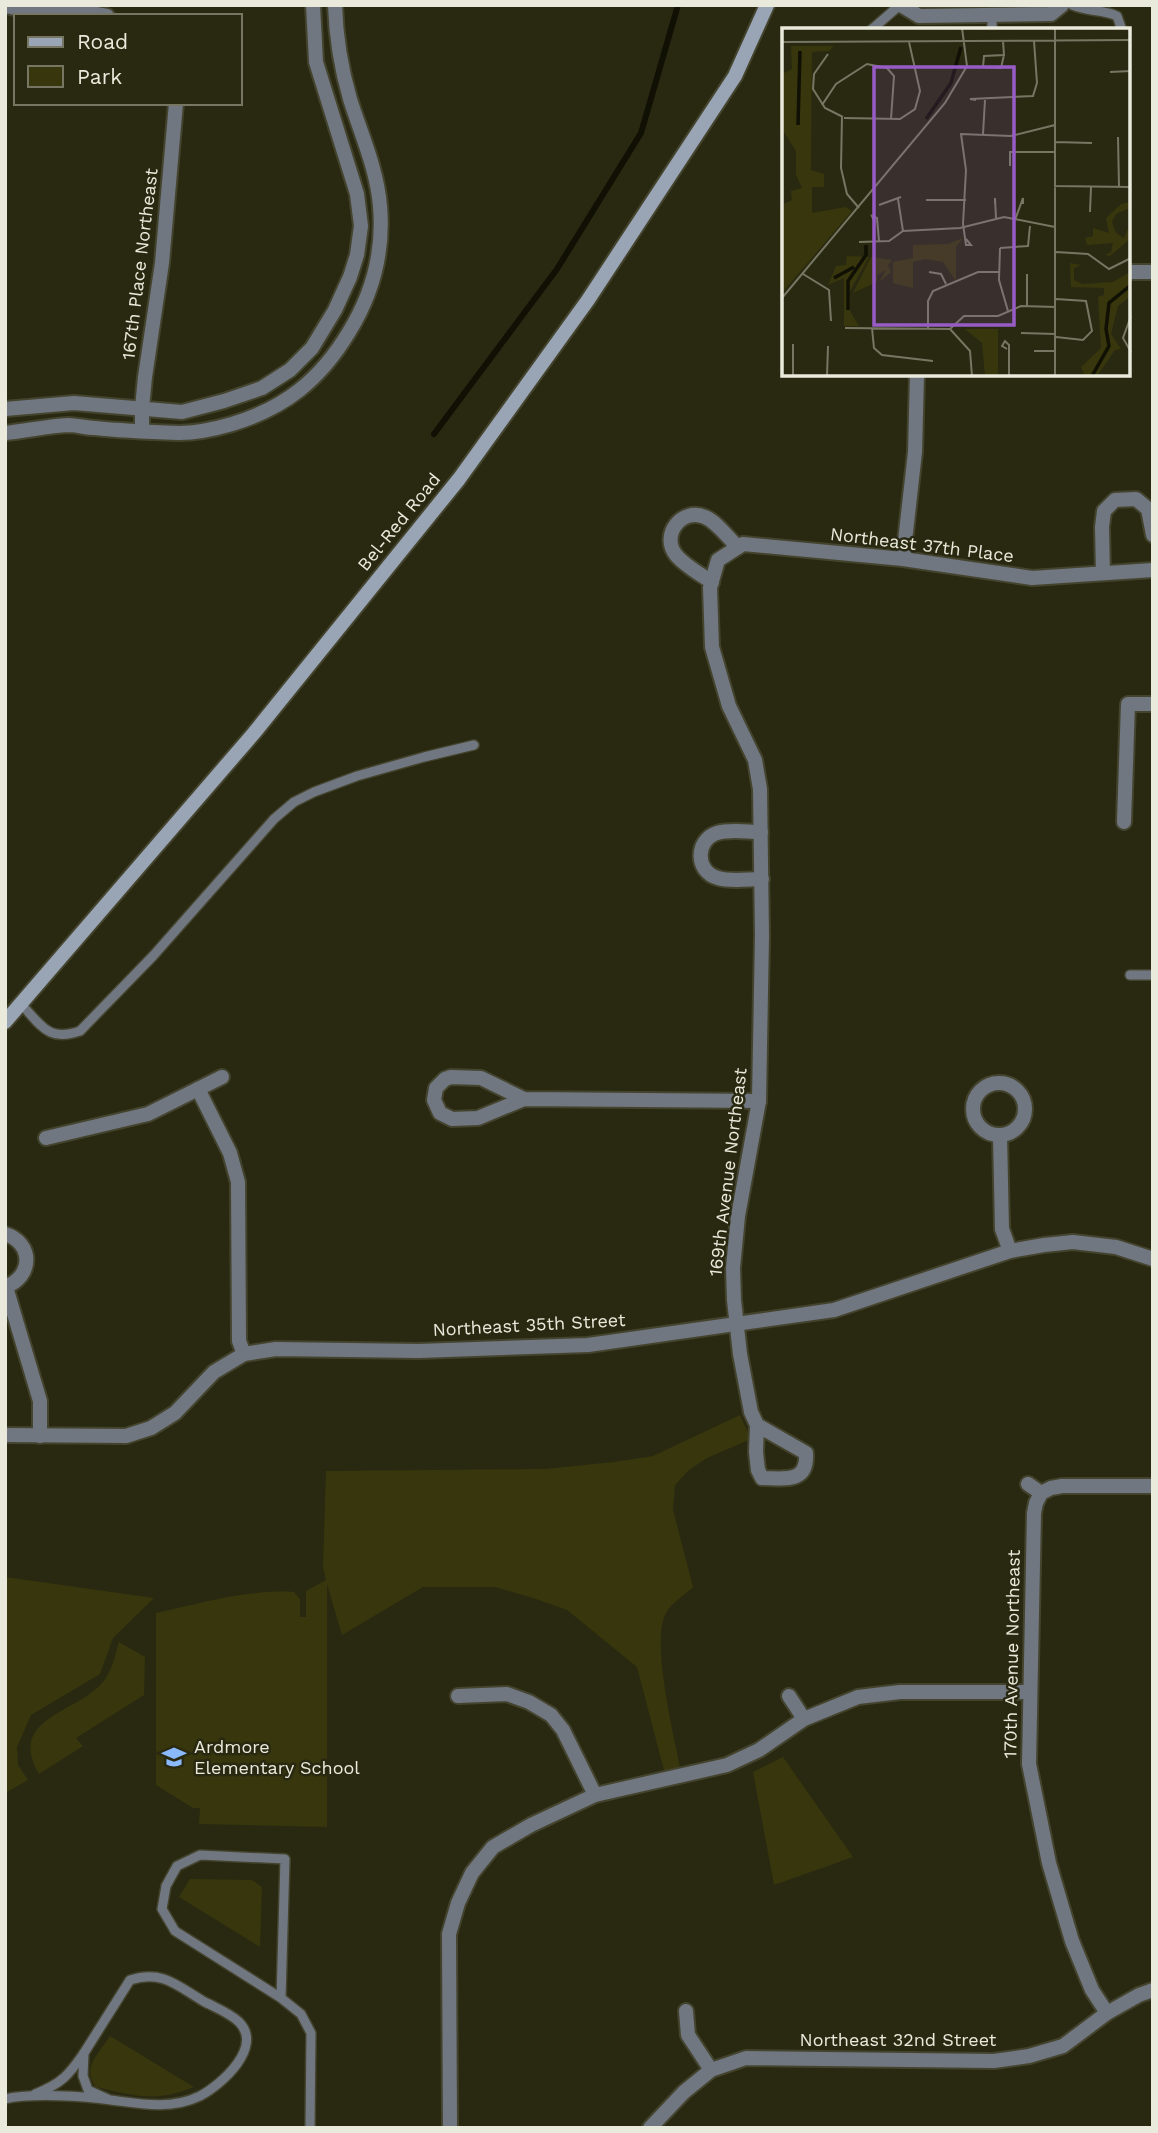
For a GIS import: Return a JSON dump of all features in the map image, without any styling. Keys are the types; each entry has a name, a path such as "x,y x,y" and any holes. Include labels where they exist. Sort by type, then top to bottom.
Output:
{"main road":[{"name":"Bel-Red Road","path":"5,1023 254,733 459,479 588,300 735,76 767,5"}],"street":[{"path":"5,409 74,403 182,412 262,388 290,370 312,348 335,310 350,277 360,242 361,226 357,194 316,62 313,5"},
{"path":"5,433 70,425 96,429 183,433 215,429 254,417 286,401 312,381 337,353 363,304 379,262 382,237 375,173 343,74 335,5"},
{"path":"901,5 919,16 992,23 1051,14 1062,5"},
{"path":"5,6 46,14 79,11 96,14"},
{"name":"167th Place Northeast","path":"142,430 142,408 162,263 176,105"},
{"path":"1130,272 1153,272"},
{"path":"903,559 915,452 917,376"},
{"path":"96,429 99,405"},
{"path":"1103,573 1101,527 1104,511 1115,500 1136,499 1148,509 1153,535"},
{"path":"689,516 703,516 709,518 738,547 718,560 712,582 679,559 674,553 670,537 677,523 689,516"},
{"name":"Northeast 37th Place","path":"738,547 743,544 903,559 1032,578 1153,570"},
{"name":"169th Avenue Northeast","path":"712,582 712,648 729,706 755,760 760,789 760,1101 738,1216 733,1268 736,1325 751,1412 757,1425"},
{"path":"1124,822 1128,704 1153,704"},
{"path":"761,832 715,833 704,842 700,856 705,870 718,878 762,879"},
{"path":"46,1138 148,1114 222,1077"},
{"path":"524,1099 481,1078 451,1077 436,1088 434,1101 440,1113 452,1119 478,1118 524,1099 760,1101"},
{"path":"198,1089 230,1153 239,1182 239,1341 244,1354"},
{"path":"1000,1135 1002,1229 1010,1251"},
{"path":"5,1234 20,1242 27,1259 22,1277 6,1287 40,1401 40,1436"},
{"name":"Northeast 35th Street","path":"5,1435 126,1436 151,1428 175,1413 215,1372 244,1354 276,1349 419,1351 588,1345 834,1310 1010,1251 1073,1242 1116,1247 1153,1259"},
{"path":"1028,1484 1041,1493 1062,1486 1153,1486"},
{"name":"170th Avenue Northeast","path":"1041,1493 1034,1513 1029,1764 1049,1863 1072,1941 1092,1990 1107,2013"},
{"path":"450,2128 449,1934 458,1903 472,1873 493,1847 531,1825 595,1795 727,1765 759,1750 804,1719 858,1697 900,1692 1029,1692"},
{"path":"458,1696 507,1694 529,1702 551,1715 563,1730 595,1795"},
{"path":"789,1696 804,1719"},
{"name":"Northeast 32nd Street","path":"650,2128 684,2092 711,2070 746,2058 994,2061 1029,2056 1063,2046 1107,2013 1153,1990"},
{"path":"686,2011 688,2035 711,2070"}],"lane":[{"path":"873,28 901,5"},
{"path":"1072,5 1080,9 1106,11 1117,16 1121,28"},
{"path":"22,1004 48,1032 64,1036 80,1031 153,956 274,819 294,802 357,776 474,745"},
{"path":"1130,975 1153,975"},
{"path":"281,1998 285,1859 200,1854 177,1866 166,1886 162,1909 174,1931 281,1998 301,2014 312,2033 310,2128"},
{"path":"5,2099 54,2087 69,2075 130,1980 152,1975 166,1979 240,2023 247,2038 245,2053 230,2072 200,2095 172,2105 143,2106 108,2099 30,2095"},
{"path":"84,2053 83,2076 88,2090 108,2099"}],"green space":[{"path":"740,1415 751,1439 707,1458 689,1470 675,1485 673,1510 693,1587 668,1609 662,1627 661,1645 665,1691 681,1773 665,1774 637,1667 567,1610 495,1587 423,1587 342,1635 327,1584 327,1827 199,1824 200,1808 193,1808 156,1785 156,1613 242,1595 294,1592 300,1599 300,1617 306,1617 306,1591 326,1580 323,1567 326,1471 545,1469 614,1462 653,1456"},
{"path":"5,1577 154,1598 113,1638 100,1674 31,1715 17,1747 18,1765 28,1780 5,1793"},
{"path":"119,1642 145,1657 144,1695 76,1738 83,1746 39,1774 31,1755 32,1740 38,1728 103,1682 111,1668"},
{"path":"783,1757 853,1857 774,1885 753,1772"},
{"path":"190,1879 252,1880 262,1887 260,1947 179,1897"},
{"path":"110,2036 194,2087 167,2095 145,2096 96,2087 90,2073 91,2067"}],"waterway":[{"path":"434,434 557,269 641,133 678,5"}],"place":[{"name":"Ardmore Elementary School","path":"174,1757"}]}
